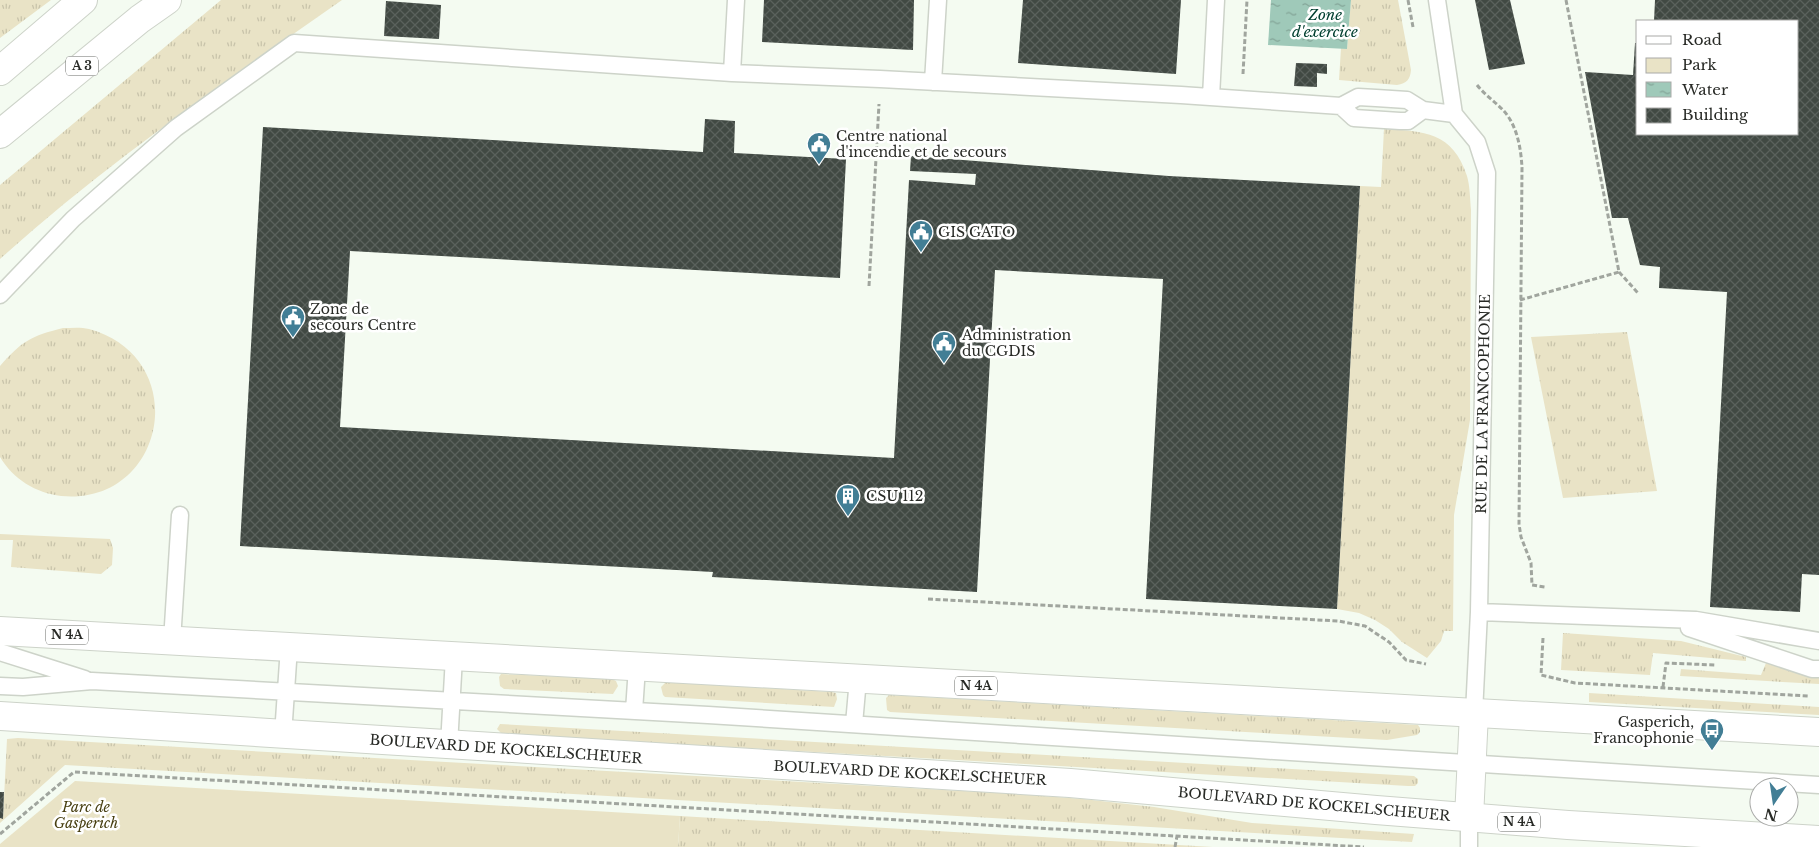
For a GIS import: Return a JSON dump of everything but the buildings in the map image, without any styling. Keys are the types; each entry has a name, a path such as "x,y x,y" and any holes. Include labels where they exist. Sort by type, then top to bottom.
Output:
{"main road":[{"path":"0,71 83,0"},
{"name":"A 3","path":"0,134 140,19 167,0"},
{"name":"N 4A","path":"0,631 1819,732"},
{"name":"RUE DE LA FRANCOPHONIE","path":"1470,818 1474,713"},
{"name":"BOULEVARD DE KOCKELSCHEUER","path":"0,716 1070,783 1470,818 1819,840"}],"lane":[{"path":"732,73 736,0"},
{"path":"934,82 938,0"},
{"path":"1211,97 1216,0"},
{"path":"0,295 72,219 176,128 294,43 732,73 880,79 1341,106 1354,118 1408,121 1423,110 1454,114 1437,0"},
{"name":"RUE DE LA FRANCOPHONIE","path":"1454,114 1477,142 1488,173 1479,612 1474,713"},
{"path":"172,641 180,514"},
{"path":"1479,612 1696,620 1819,641"},
{"path":"1663,619 1819,669"},
{"path":"283,735 289,648"},
{"path":"0,652 92,681"},
{"path":"449,745 454,657"},
{"path":"634,711 637,666"},
{"path":"854,724 858,679"},
{"path":"0,686 23,687 92,681 854,724 1472,763 1571,771 1819,785"},
{"path":"1469,847 1470,818"}],"path":[{"path":"1566,0 1619,272 1638,293"},
{"path":"869,286 872,224"},
{"path":"1520,300 1619,272"},
{"path":"928,599 1338,621 1365,626 1389,642 1406,660 1426,664"},
{"path":"1541,676 1575,683 1809,696"},
{"path":"0,834 74,772 1364,847"},
{"path":"1175,847 1178,836"}],"green space":[{"path":"0,0 51,0 0,38"},
{"path":"221,0 342,0 124,156 0,259 0,185"},
{"path":"1351,0 1398,0 1411,70 1409,79 1406,82 1397,85 1339,80 1341,48 1347,49"},
{"path":"1384,129 1424,133 1445,142 1454,150 1461,161 1467,176 1470,193 1470,420 1454,515 1453,631 1444,631 1441,641 1427,658 1402,642 1389,629 1375,620 1359,613 1337,609 1360,186 1381,187"},
{"path":"63,328 89,329 122,345 144,369 154,397 154,427 144,455 124,478 97,493 61,496 43,492 18,478 0,457 0,366 21,345 35,337"},
{"path":"1627,332 1657,491 1563,498 1531,337"},
{"path":"0,534 110,539 113,548 112,565 101,574 11,567 13,540 0,540"},
{"path":"1563,633 1681,641 1746,657 1746,661 1653,653 1650,675 1561,670"},
{"path":"1766,663 1810,676 1819,676 1819,684 1680,676 1681,669 1761,675"},
{"path":"501,674 612,679 616,681 618,686 613,694 504,689 500,686 499,677"},
{"path":"666,682 832,692 836,693 837,699 834,707 665,697 661,687"},
{"path":"1589,693 1819,707 1819,715 1589,702"},
{"path":"889,695 1418,725 1420,732 1417,735 1387,740 890,712 887,710 886,698"},
{"path":"500,724 1414,776 1418,779 1418,783 1415,786 1408,786 502,734 497,729"},
{"path":"18,738 1017,794 1154,807 1252,823 1414,834 1412,842 65,765 0,823 0,818 3,818 7,739"},
{"name":"Parc de Gasperich","path":"75,781 680,816 678,847 0,847 0,844"},
{"path":"680,816 1213,847 678,847"}],"water":[{"name":"Zone d'exercice","path":"1271,0 1351,0 1347,49 1268,45"}],"place":[{"name":"Centre national d'incendie et de secours","path":"819,165"},
{"name":"GIS GATO","path":"921,253"},
{"name":"Zone de secours Centre","path":"293,338"},
{"name":"Administration du CGDIS","path":"944,364"},
{"name":"CSU 112","path":"848,517"},
{"name":"Gasperich, Francophonie","path":"1712,751"}]}
